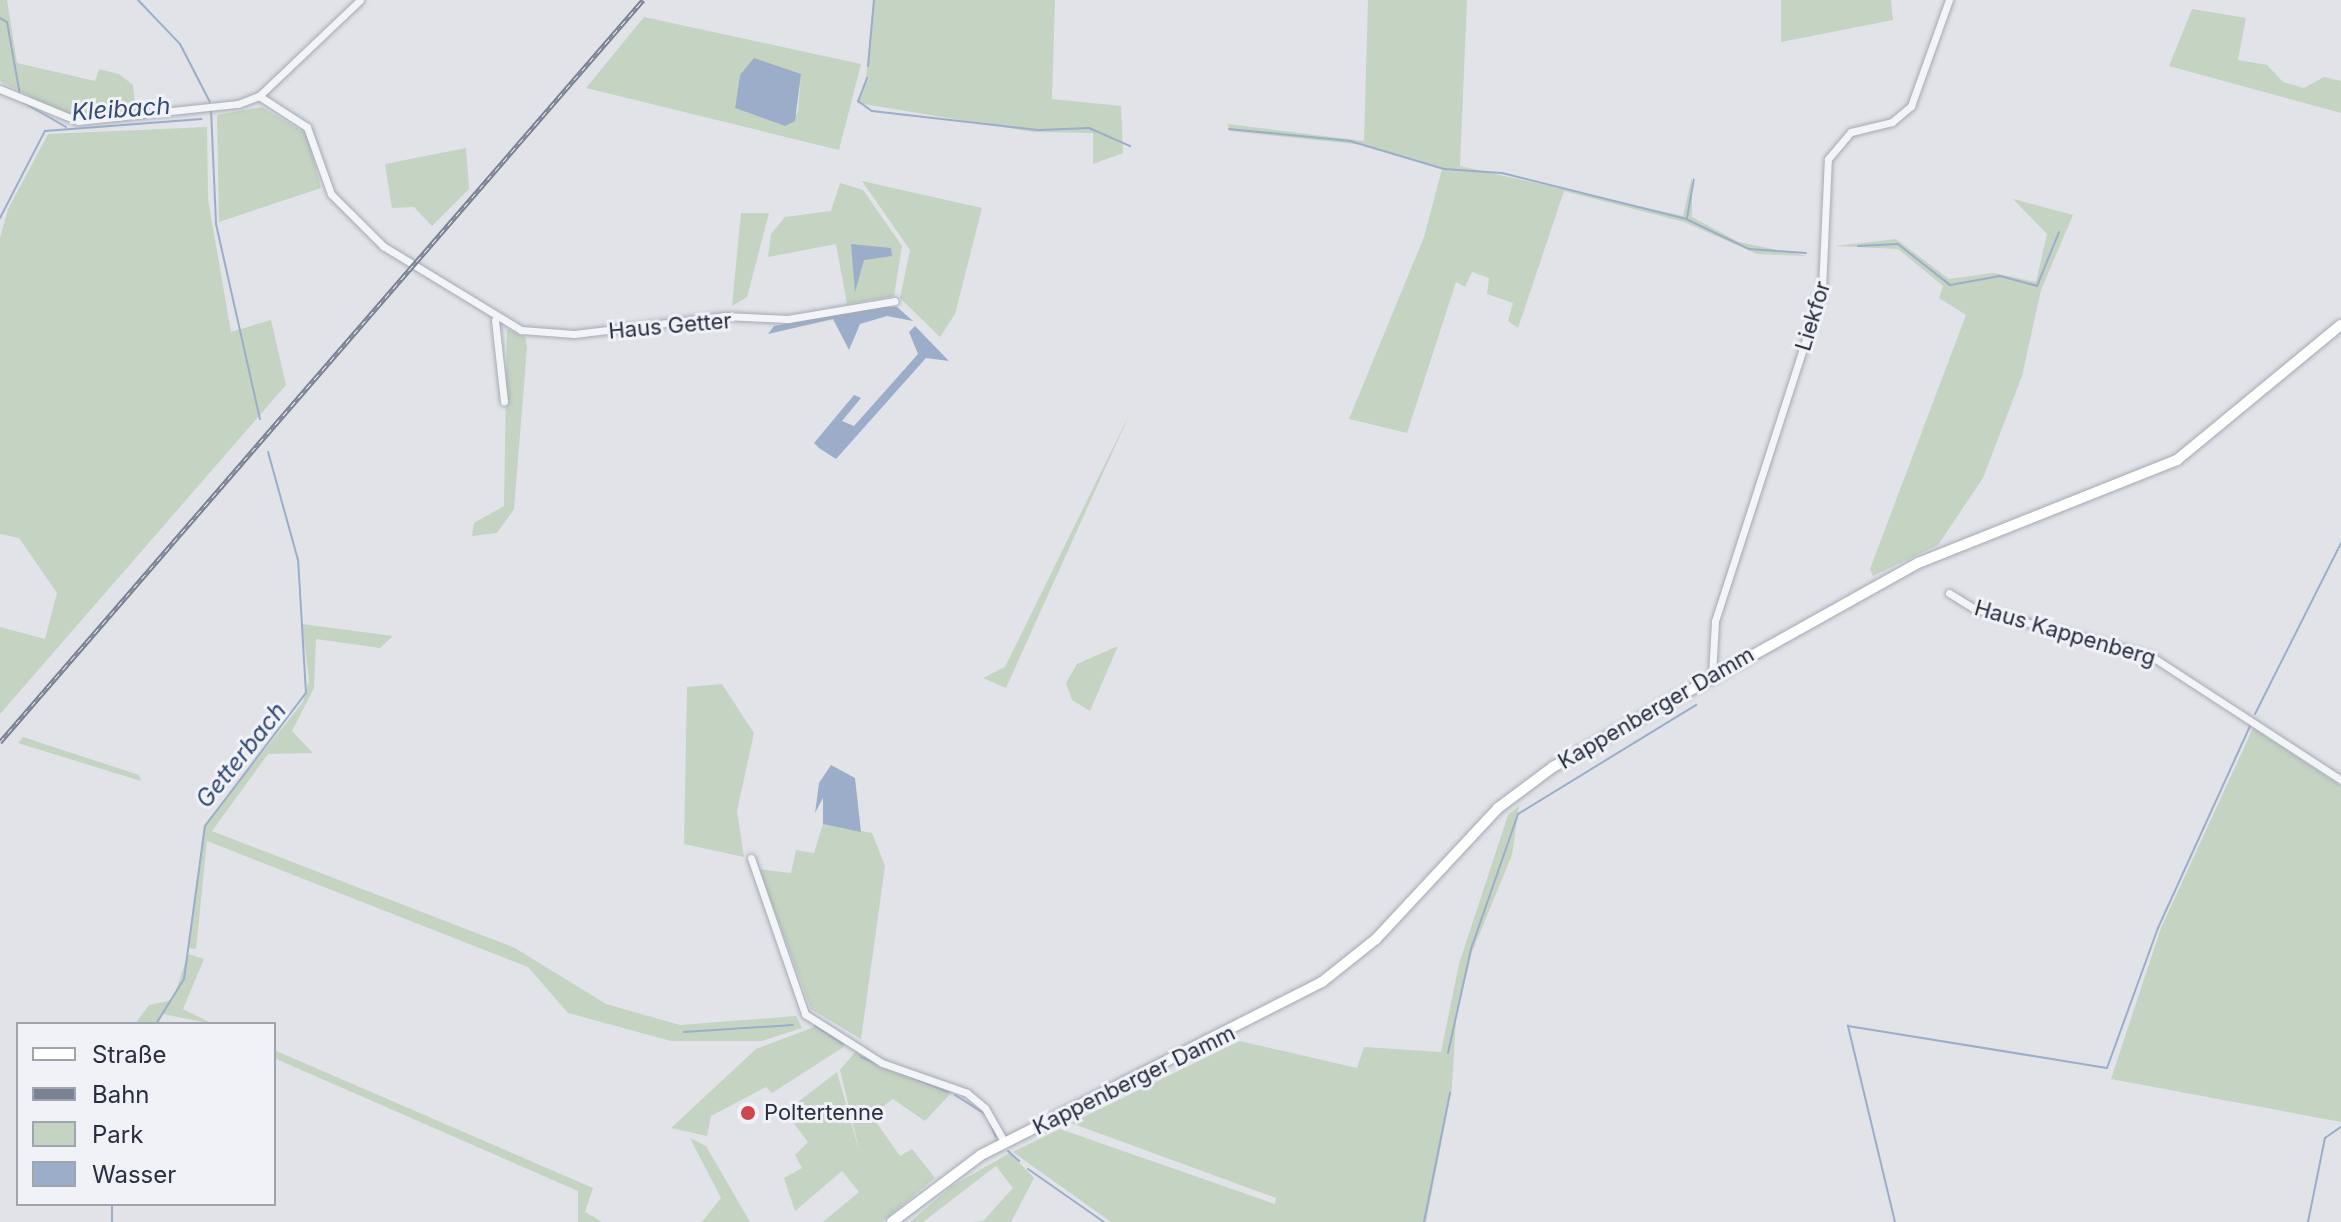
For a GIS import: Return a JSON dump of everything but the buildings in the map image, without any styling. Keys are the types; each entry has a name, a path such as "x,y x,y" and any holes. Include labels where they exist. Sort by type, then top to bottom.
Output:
{"main road":[{"name":"Kappenberger Damm","path":"892,1222 961,1166 1322,982 1376,939 1520,790 1712,675 1940,556 2177,460 2341,325"}],"street":[{"path":"1,91 78,121 204,111 220,107 259,96 360,0"},
{"name":"Liekfor","path":"1712,675 1715,621 1822,289 1828,159 1851,132 1892,122 1911,106 1949,0"},
{"name":"Haus Getter","path":"259,96 307,127 331,194 362,227 495,320 574,334 724,316 788,319 894,301"},
{"path":"495,320 504,402"},
{"name":"Haus Kappenberg","path":"1949,593 1973,608 2159,660 2341,780"},
{"path":"751,858 805,1014 882,1063 967,1093 985,1108 1005,1143"}],"green space":[{"path":"0,0 7,0 17,63 95,81 99,69 119,74 133,85 136,113 65,114 0,81"},
{"path":"873,0 1055,0 1052,99 1121,106 1123,153 1093,164 1093,133 1033,132 857,103 866,80"},
{"path":"1368,0 1467,0 1460,166 1683,216 1692,176 1692,217 1739,242 1807,256 1757,254 1684,222 1564,191 1518,328 1508,321 1513,303 1487,294 1489,278 1472,272 1465,287 1456,282 1407,433 1349,419 1424,237 1442,169 1364,145 1229,131 1228,124 1364,141"},
{"path":"1781,0 1891,0 1893,20 1781,42"},
{"path":"2192,9 2246,18 2238,60 2267,65 2283,82 2304,88 2324,77 2341,81 2341,113 2169,66"},
{"path":"644,17 861,64 839,150 586,88","holes":["801,74 798,112 785,126 735,108 740,75"]},
{"path":"262,107 307,134 321,188 219,222 217,115"},
{"path":"207,127 208,199 231,332 271,320 286,385 0,714 0,627 45,639 57,593 19,538 0,534 0,238 8,209 48,134"},
{"path":"466,148 469,189 432,226 414,207 392,208 385,164"},
{"path":"862,181 982,208 955,314 940,337 900,298 910,250"},
{"path":"840,183 863,190 902,246 894,296 847,304 836,244 768,257 771,234 785,217 831,211"},
{"path":"2013,199 2073,215 2041,290 2022,376 1983,478 1938,545 1873,576 1870,569 1966,315 1939,298 1943,286 1898,249 1835,246 1896,239 1949,279 1994,273 2036,282 2047,234"},
{"path":"741,213 769,213 747,297 732,306"},
{"path":"507,329 525,337 527,347 514,509 497,533 472,536 474,523 504,506"},
{"path":"1131,411 1006,688 983,678 1005,667"},
{"path":"302,624 393,636 380,648 316,639 314,688 292,731 313,753 268,754 212,831 515,948 606,1004 680,1025 796,1016 802,1028 762,1041 671,1041 568,1013 528,967 207,841 196,949 189,948 204,825 303,702 309,680"},
{"path":"1118,646 1090,711 1072,700 1066,683 1077,664"},
{"path":"722,684 754,733 737,811 744,857 684,844 687,687"},
{"path":"2253,728 2341,786 2341,1122 2111,1079 2161,928"},
{"path":"23,737 139,775 141,781 18,743"},
{"path":"1519,806 1512,855 1472,952 1456,1016 1452,1088 1426,1222 1111,1222 1013,1152 1060,1129 1275,1204 1276,1198 1071,1123 1240,1041 1357,1068 1364,1047 1441,1052 1459,964 1508,815"},
{"path":"823,824 872,833 885,866 861,1039 811,1009 759,869 791,873 796,850 814,853"},
{"path":"188,954 204,959 183,1009 209,1022 163,1014 159,1022 136,1022 149,1005 173,1000"},
{"path":"814,1027 845,1046 772,1093 766,1087 711,1116 707,1136 671,1128 756,1049"},
{"path":"276,1051 593,1188 585,1212 602,1222 578,1222 578,1191 276,1059"},
{"path":"856,1051 953,1091 925,1121 893,1099 871,1115 900,1156 912,1149 935,1178 882,1222 823,1222 859,1192 842,1171 795,1211 784,1178 802,1168 795,1155 808,1142 785,1112 837,1072 860,1154 840,1070"},
{"path":"690,1138 706,1146 750,1222 702,1222 721,1198"},
{"path":"1010,1153 1034,1178 1011,1222 973,1222 983,1221 1013,1188 996,1166 923,1222 910,1222 952,1186"}],"water":[{"path":"754,58 801,74 795,121 785,126 735,108 740,75"},
{"path":"851,244 891,248 892,256 864,260 855,292"},
{"path":"878,307 897,307 913,321 887,316 860,324 849,350 833,319 768,334 774,326"},
{"path":"915,326 949,361 926,358 836,459 819,448 814,443 854,395 861,398 842,421 854,426 918,354 909,332"},
{"path":"831,765 855,778 861,832 823,824 823,798 815,813 819,783"}],"waterway":[{"name":"Getterbach","path":"138,0 180,44 210,102"},
{"path":"868,66 874,0"},
{"path":"0,18 7,22 20,95"},
{"path":"867,78 858,101 872,111 1040,130 1089,128 1130,146"},
{"path":"21,101 66,127"},
{"name":"Getterbach","path":"211,109 216,224 260,419"},
{"name":"Kleibach","path":"0,218 45,131 202,119"},
{"path":"1229,129 1350,141 1444,169 1502,173 1686,219 1749,249 1806,253"},
{"path":"1687,218 1694,180"},
{"path":"1858,246 1898,244 1950,285 2000,276 2037,286 2059,232"},
{"name":"Getterbach","path":"157,1022 184,979 205,826 306,693 298,560 268,452"},
{"path":"2255,714 2341,543"},
{"path":"1448,1053 1471,949 1518,814 1696,705"},
{"path":"1895,1222 1848,1026 2107,1068 2158,928 2250,726"},
{"path":"684,1032 793,1025"},
{"path":"815,1026 843,1044"},
{"path":"861,1057 948,1092"},
{"path":"1424,1222 1450,1093"},
{"path":"955,1095 985,1114"},
{"path":"990,1123 996,1137"},
{"path":"2308,1222 2325,1138 2341,1127"},
{"path":"1008,1151 1019,1161"},
{"path":"1028,1169 1104,1222"},
{"name":"Getterbach","path":"112,1206 112,1222"}],"railway":[{"path":"0,742 643,0"}],"place":[{"name":"Poltertenne","path":"748,1113"}]}
